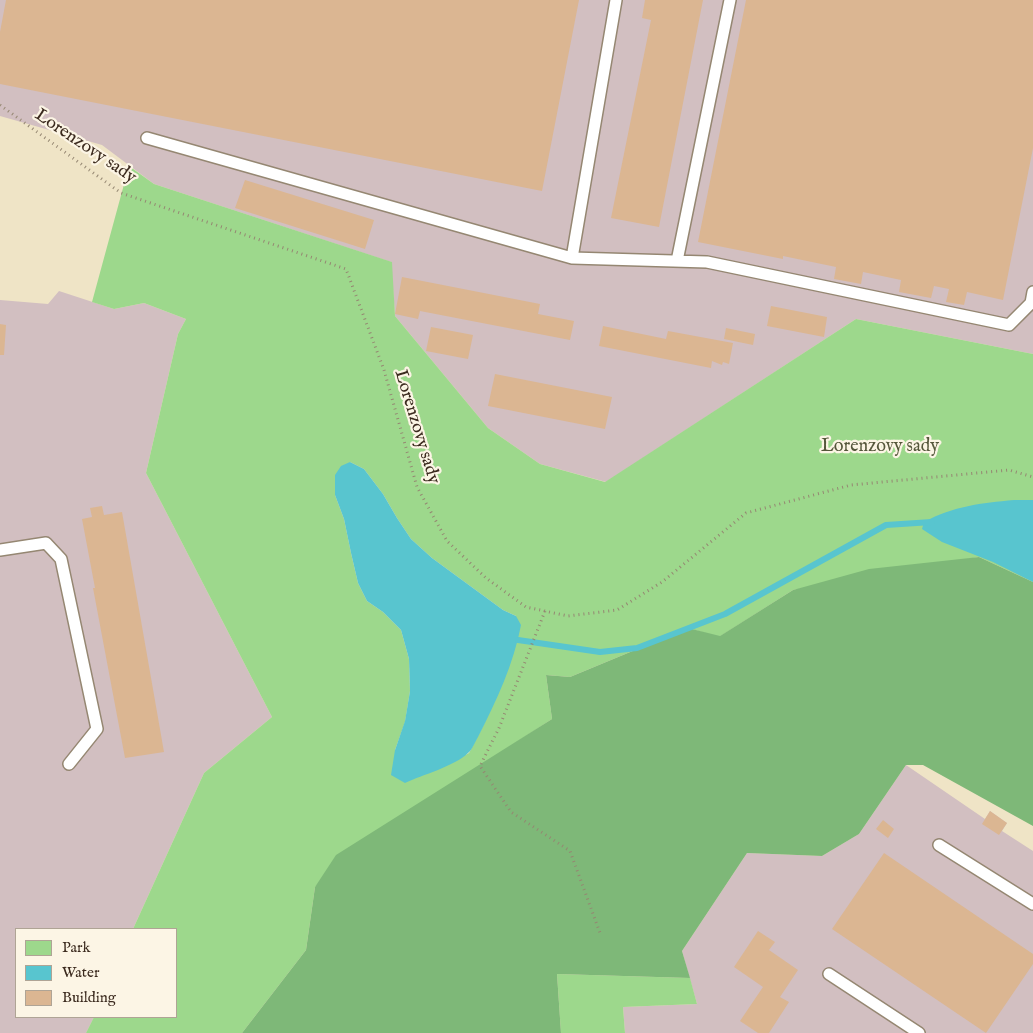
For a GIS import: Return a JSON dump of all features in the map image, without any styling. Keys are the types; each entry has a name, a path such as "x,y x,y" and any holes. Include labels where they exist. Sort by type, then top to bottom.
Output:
{"lane":[{"path":"572,258 616,0"},
{"path":"677,261 730,0"},
{"path":"147,138 572,258 706,262 1010,325 1031,303 1033,292"},
{"path":"0,550 46,544 61,559 96,729 69,764"},
{"path":"939,845 1033,904"},
{"path":"829,974 920,1033"}],"path":[{"name":"Lorenzovy sady","path":"0,105 121,193 346,269 384,370 417,487 447,541 486,578 526,607 568,616 617,610 662,582 746,513 851,485 1009,470 1033,477"},
{"path":"546,611 499,728 480,766 511,812 570,851 600,933"}],"shaded area":[{"path":"0,0 1033,0 1033,354 856,319 606,482 540,464 488,428 395,316 391,262 154,184 102,145 0,116"},
{"path":"59,291 114,309 144,303 186,319 178,334 146,473 272,717 204,773 133,928 15,928 15,1018 94,1018 86,1033 0,1033 0,300 48,304"},
{"path":"906,765 985,819 990,811 1007,823 1002,831 1033,851 1033,1033 625,1033 623,1007 697,1004 682,951 747,853 822,856 859,834"}],"green space":[{"name":"Lorenzovy sady","path":"129,166 154,184 392,262 395,316 488,428 540,464 605,482 856,319 1033,354 1033,582 979,557 793,590 719,637 688,628 570,677 546,675 552,719 480,766 315,887 306,950 242,1033 86,1033 94,1018 178,1018 178,928 133,928 204,773 272,717 146,473 178,334 186,319 144,303 114,309 92,302","holes":["350,462 364,469 383,494 411,539 432,558 503,610 516,616 502,682 469,753 447,765 405,782 395,750 405,722 410,691 409,659 401,630 383,612 367,601 358,583 344,519 335,495"]},
{"path":"979,557 1033,582 1033,826 923,765 906,765 859,834 822,856 747,853 682,951 690,978 557,974 561,1033 242,1033 306,950 315,887 336,855 552,719 546,675 570,677 688,628 720,636 793,590 869,569"},
{"path":"557,974 690,978 697,1004 623,1007 625,1033 561,1033"}],"water":[{"path":"350,462 364,469 383,494 411,539 432,558 503,610 516,616 521,625 514,654 504,682 471,750 455,762 405,783 391,775 395,750 405,721 410,691 409,659 401,630 383,612 367,601 358,583 344,519 335,495 335,475 341,466"},
{"path":"1033,500 1033,582 993,562 942,542 922,529 924,522 946,512 979,504"}],"building":[{"path":"6,0 579,0 542,191 0,84 0,32"},
{"path":"645,0 703,0 659,227 611,218 651,20 642,18"},
{"path":"746,0 1033,0 1033,148 1003,300 967,292 964,305 946,302 949,289 934,286 931,298 899,292 901,280 863,272 861,284 834,279 836,267 783,256 783,259 698,242"},
{"path":"245,180 374,220 365,249 235,208"},
{"path":"402,277 540,304 538,314 574,321 570,340 420,311 418,319 395,314"},
{"path":"771,306 827,317 824,337 767,326"},
{"path":"0,324 6,325 4,355 0,355"},
{"path":"603,326 666,339 668,331 733,343 729,364 723,362 722,365 712,361 711,368 599,346"},
{"path":"431,327 473,335 468,359 426,351"},
{"path":"726,328 755,334 753,345 724,339"},
{"path":"495,374 612,397 605,429 488,406"},
{"path":"102,506 104,515 122,512 164,752 125,758 82,519 92,517 90,508"},
{"path":"990,811 1007,823 999,835 982,824"},
{"path":"883,820 894,829 888,838 876,829"},
{"path":"884,853 1033,954 1033,964 986,1033 832,929"},
{"path":"758,931 775,942 769,950 798,970 780,997 789,1002 769,1033 758,1033 740,1021 763,987 734,967"}],"waterway":[{"path":"518,640 600,652 637,648 725,614 886,525 932,522"}]}
